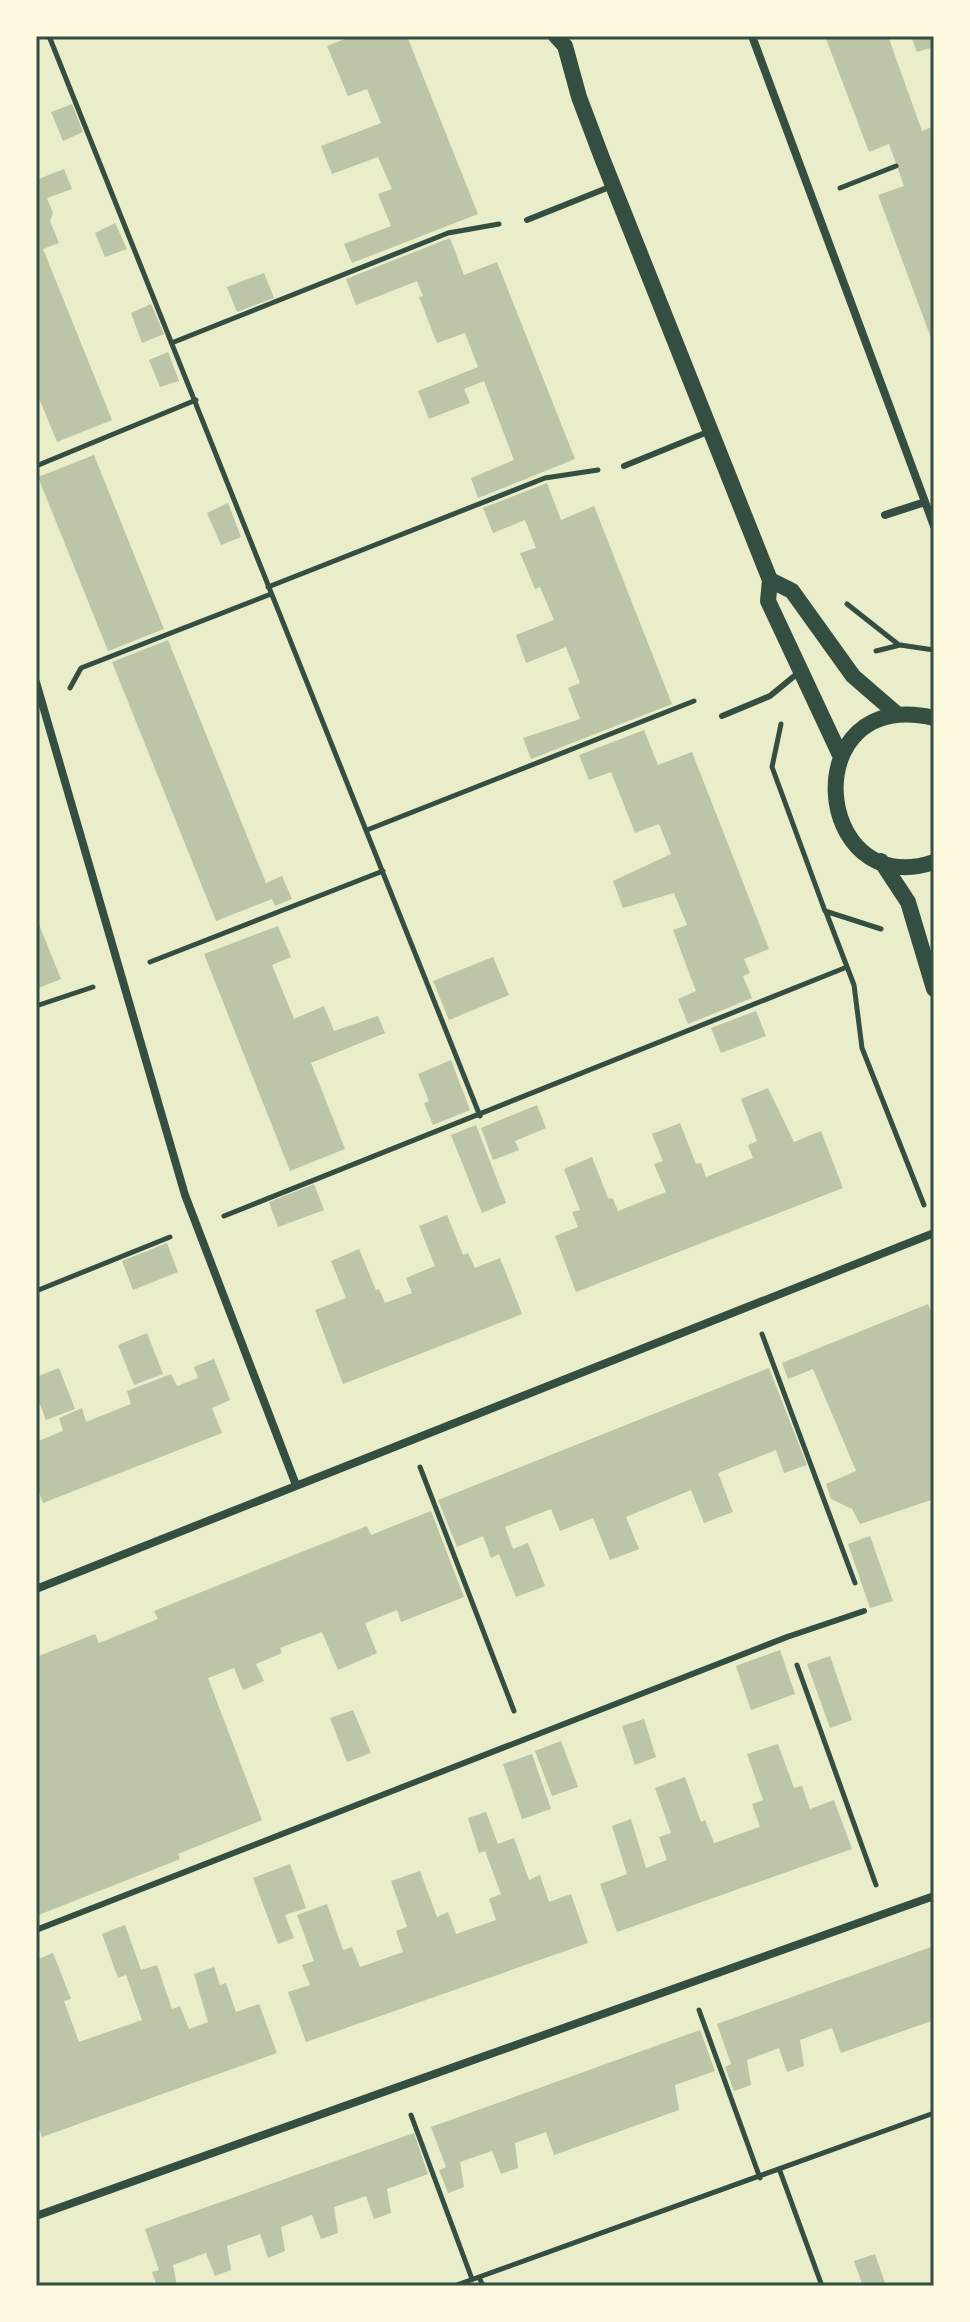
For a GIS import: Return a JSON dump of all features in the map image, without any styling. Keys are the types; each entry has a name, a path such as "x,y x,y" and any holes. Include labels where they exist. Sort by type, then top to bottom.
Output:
{"main road":[{"path":"564,39 579,97 612,186 770,580 768,601 841,757"},
{"path":"770,580 792,591 853,676 898,715"},
{"path":"934,718 898,715 864,729 841,757 834,798 839,818 849,836 881,861 908,902 934,989"},
{"path":"881,861 901,866 934,862"}],"street":[{"path":"752,36 934,526"},
{"path":"885,515 925,502"},
{"path":"36,682 185,1195 296,1485"},
{"path":"36,1589 934,1233"},
{"path":"36,2216 934,1896"}],"lane":[{"path":"527,220 612,186"},
{"path":"624,466 710,431"},
{"path":"722,716 770,696 801,671"},
{"path":"36,1930 787,1637 864,1611"}],"path":[{"path":"49,36 174,342 269,591 480,1116"},
{"path":"849,184 896,166"},
{"path":"174,342 448,233 527,220"},
{"path":"36,466 196,400"},
{"path":"81,668 545,478 624,466"},
{"path":"871,653 900,645 934,650"},
{"path":"367,830 699,699"},
{"path":"778,728 772,767 857,995 862,1048 928,1217"},
{"path":"164,958 383,871"},
{"path":"825,911 886,930"},
{"path":"237,1212 847,967"},
{"path":"36,1006 97,986 95,978"},
{"path":"36,1291 179,1233"},
{"path":"766,1343 821,1484 864,1611"},
{"path":"424,1478 525,1739"},
{"path":"787,1637 874,1882"},
{"path":"706,2029 760,2178"},
{"path":"454,2286 934,2113"},
{"path":"419,2131 476,2278 483,2286"},
{"path":"780,2171 822,2286"}],"building":[{"path":"352,36 407,36 478,214 352,263 344,244 391,226 378,194 392,189 378,157 332,174 321,146 381,123 367,89 348,96 327,46"},
{"path":"825,36 888,36 922,131 934,126 934,346 878,195 904,186 889,144 869,152"},
{"path":"911,36 934,36 934,47 917,52"},
{"path":"72,104 83,132 63,141 51,112"},
{"path":"64,169 72,189 47,198 53,213 50,221 59,243 43,249 112,420 57,442 36,391 36,180"},
{"path":"115,223 127,249 105,257 95,233"},
{"path":"450,238 464,275 497,262 575,459 478,498 471,478 514,460 484,381 464,389 470,403 429,419 418,391 478,367 465,333 437,343 419,297 423,296 417,281 356,305 346,279"},
{"path":"264,273 274,298 237,312 227,287"},
{"path":"151,304 164,334 142,343 131,313"},
{"path":"168,352 179,381 160,387 149,360"},
{"path":"94,455 164,629 108,651 38,477"},
{"path":"547,483 561,520 594,506 672,704 531,759 523,738 580,719 568,688 580,683 566,647 526,663 516,635 554,620 540,587 535,589 520,553 536,548 525,520 493,533 483,508"},
{"path":"228,503 241,537 221,545 207,513"},
{"path":"168,640 266,883 282,876 292,899 275,906 272,899 216,921 112,662"},
{"path":"644,730 658,765 692,752 769,949 744,959 750,973 743,976 752,998 688,1024 678,999 696,991 673,930 687,925 674,893 623,908 613,881 671,854 659,824 635,833 611,772 589,780 579,755"},
{"path":"36,917 61,979 36,989"},
{"path":"278,926 291,957 272,965 294,1019 324,1006 334,1031 378,1016 385,1033 311,1063 345,1149 290,1171 204,954"},
{"path":"493,957 509,995 449,1020 433,981"},
{"path":"756,1011 766,1036 721,1053 711,1028"},
{"path":"451,1060 470,1110 433,1125 424,1103 429,1101 418,1074"},
{"path":"768,1088 794,1142 821,1131 843,1188 576,1292 555,1236 578,1227 572,1212 580,1210 564,1169 592,1157 608,1198 613,1199 618,1211 666,1192 654,1164 663,1161 652,1134 680,1123 696,1164 701,1163 706,1177 753,1158 748,1145 757,1141 741,1099"},
{"path":"537,1105 546,1128 515,1141 519,1150 493,1160 481,1128"},
{"path":"476,1125 506,1203 482,1213 451,1135"},
{"path":"314,1184 324,1210 278,1227 269,1202"},
{"path":"447,1215 463,1255 468,1253 475,1268 500,1258 522,1314 343,1384 315,1310 346,1298 331,1261 359,1249 376,1290 379,1289 385,1303 412,1293 406,1278 435,1266 419,1226"},
{"path":"167,1243 178,1272 133,1290 122,1261"},
{"path":"928,1304 934,1319 934,1499 860,1524 852,1509 831,1499 826,1484 856,1471 813,1369 788,1379 782,1363"},
{"path":"147,1333 163,1374 134,1385 118,1345"},
{"path":"214,1359 230,1400 212,1408 222,1433 43,1503 36,1485 36,1442 63,1431 59,1418 82,1408 86,1422 131,1404 127,1391 171,1374 177,1386 198,1378 194,1367"},
{"path":"59,1368 75,1409 46,1420 36,1394 36,1377"},
{"path":"769,1368 807,1465 784,1473 776,1450 718,1473 733,1512 704,1523 691,1490 626,1517 639,1549 610,1560 593,1518 560,1531 551,1509 505,1527 513,1549 528,1543 545,1586 516,1597 499,1554 491,1558 483,1536 457,1547 438,1500"},
{"path":"431,1511 464,1597 401,1622 397,1610 365,1623 377,1653 338,1670 322,1632 280,1648 282,1653 256,1664 264,1681 243,1690 234,1668 208,1678 262,1820 178,1854 180,1859 36,1916 36,1657 95,1634 99,1643 158,1619 154,1611 294,1555 367,1526 371,1535"},
{"path":"870,1536 893,1601 870,1608 848,1544"},
{"path":"780,1650 795,1694 751,1710 736,1666"},
{"path":"830,1656 852,1720 830,1728 807,1664"},
{"path":"353,1710 371,1753 347,1762 330,1718"},
{"path":"644,1719 656,1757 635,1765 622,1726"},
{"path":"561,1741 578,1787 552,1796 535,1751"},
{"path":"778,1744 794,1788 802,1786 810,1809 834,1800 852,1849 617,1932 600,1884 627,1874 612,1826 631,1819 646,1868 667,1860 659,1837 671,1833 655,1788 685,1777 701,1822 705,1820 714,1843 760,1827 752,1804 763,1800 747,1754"},
{"path":"532,1754 551,1809 522,1819 503,1764"},
{"path":"486,1812 498,1844 514,1838 529,1880 540,1875 549,1902 571,1894 588,1943 306,2042 288,1992 310,1985 302,1965 314,1961 297,1915 327,1904 343,1950 352,1947 360,1967 403,1952 396,1931 407,1927 391,1881 420,1871 437,1917 448,1912 456,1934 496,1920 489,1899 501,1894 485,1851 479,1853 468,1818"},
{"path":"290,1864 306,1908 285,1915 294,1938 278,1944 253,1878"},
{"path":"125,1925 141,1970 157,1965 172,2009 180,2006 189,2029 208,2022 194,1974 214,1967 220,1985 226,1983 236,2012 259,2004 277,2053 42,2137 36,2119 36,1960 53,1953 71,1999 64,2001 79,2042 142,2020 126,1975 118,1978 102,1934"},
{"path":"934,1946 934,2020 841,2053 832,2028 800,2040 804,2066 787,2072 779,2048 747,2060 751,2085 734,2091 725,2067 731,2064 717,2024"},
{"path":"700,2030 715,2071 675,2085 679,2110 554,2155 546,2132 515,2143 518,2168 501,2174 492,2151 460,2162 464,2187 448,2193 439,2170 446,2167 431,2127"},
{"path":"414,2133 428,2174 387,2189 391,2213 374,2219 366,2196 334,2207 338,2233 321,2239 312,2215 281,2227 285,2251 268,2258 260,2234 227,2246 231,2270 215,2276 206,2253 173,2265 177,2286 157,2286 152,2272 159,2270 145,2229"},
{"path":"875,2254 886,2286 863,2286 854,2261"}]}
